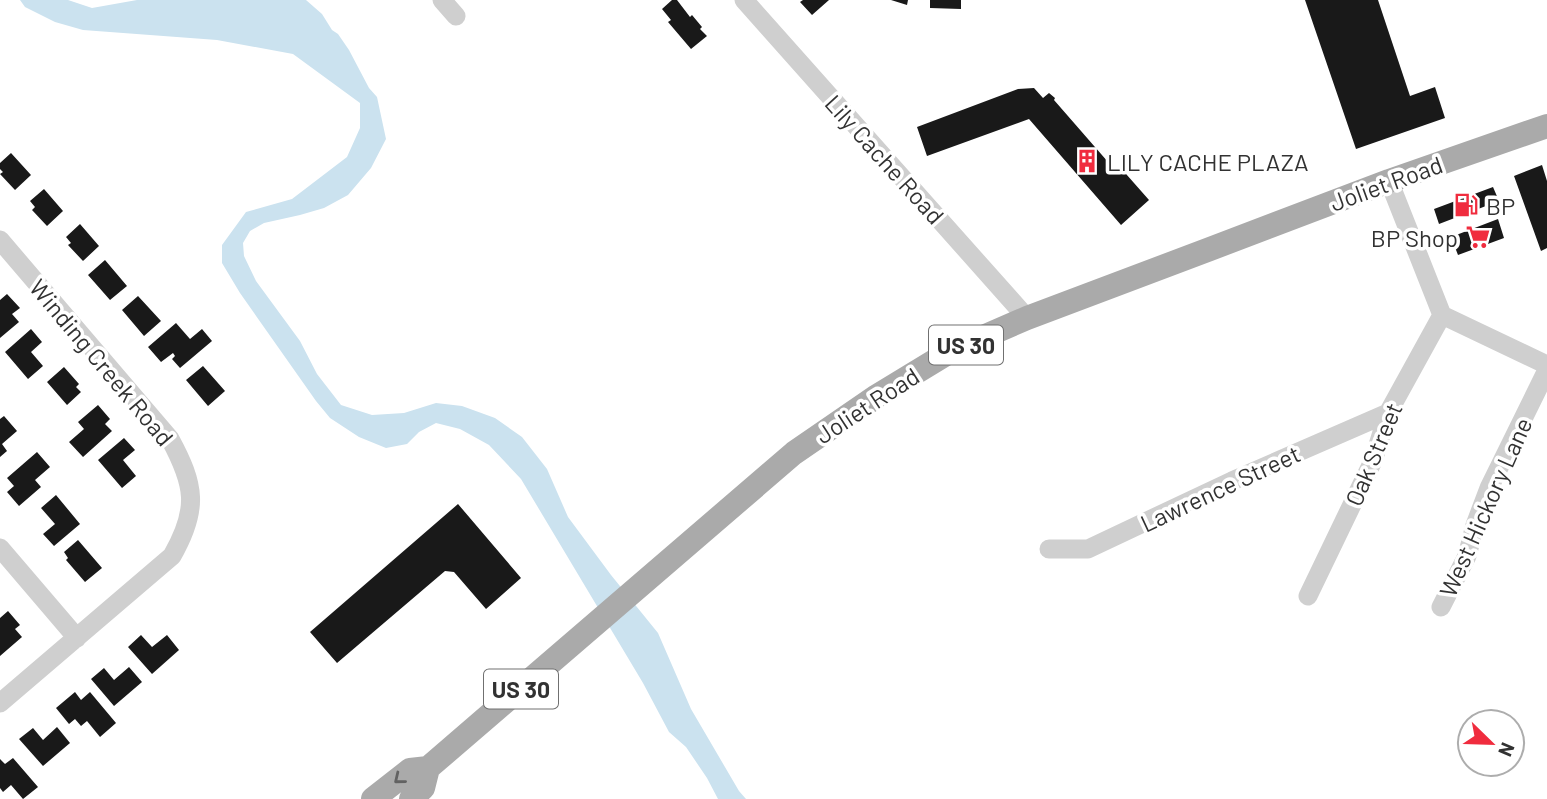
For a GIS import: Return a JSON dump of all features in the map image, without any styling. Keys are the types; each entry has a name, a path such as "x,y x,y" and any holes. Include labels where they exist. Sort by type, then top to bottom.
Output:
{"main road":[{"name":"Joliet Road","path":"373,799 410,770 428,768 794,453 877,396 951,351 1027,318 1389,181 1547,126"},
{"name":"Joliet Road","path":"411,799 423,788 428,768"}],"street":[{"path":"442,0 456,16"},
{"name":"Lily Cache Road","path":"744,0 1027,318"},
{"path":"1389,181 1442,315 1547,368"},
{"name":"Winding Creek Road","path":"0,240 170,439 183,463 190,488 190,512 184,534 172,556 0,703"},
{"name":"Oak Street","path":"1308,596 1373,461 1388,413 1442,315"},
{"name":"West Hickory Lane","path":"1441,607 1467,556 1489,488 1547,368"},
{"name":"Lawrence Street","path":"1049,549 1088,549 1232,481 1388,413"},
{"path":"0,548 77,638"}],"water":[{"path":"20,0 68,0 92,8 137,0 306,0 322,14 349,50 369,88 377,97 386,139 371,168 348,195 324,208 264,223 250,231 243,243 244,256 256,281 300,341 317,374 341,405 372,415 404,413 436,403 462,406 495,418 522,437 547,469 568,517 658,633 691,709 746,799 718,799 686,747 669,732 643,683 521,479 489,445 460,429 436,423 419,432 407,444 386,448 359,437 330,418 240,293 222,263 222,245 246,212 292,199 347,157 360,128 360,103 293,54 217,40 83,30 55,22 25,7"}],"building":[{"path":"672,0 677,0 690,17 692,15 707,36 691,49 668,22 671,20 662,9"},
{"path":"829,0 812,15 800,2"},
{"path":"891,0 908,0 907,5"},
{"path":"930,0 961,0 961,9 930,8"},
{"path":"1305,0 1378,0 1410,96 1435,87 1445,118 1356,149"},
{"name":"LILY CACHE PLAZA","path":"1034,88 1043,98 1049,93 1055,98 1115,170 1119,166 1149,200 1121,225 1029,119 927,156 917,127 1018,89"},
{"path":"11,153 31,175 15,190 0,174 3,172 0,163"},
{"path":"1542,165 1547,181 1547,248 1541,251 1514,176"},
{"name":"BP","path":"1493,187 1499,201 1439,224 1434,209"},
{"path":"44,189 63,211 47,226 32,210 35,207 30,201"},
{"name":"BP Shop","path":"1498,219 1504,238 1458,255 1451,237"},
{"path":"80,224 99,246 83,261 68,245 71,243 66,237"},
{"path":"105,260 127,286 110,300 88,275"},
{"path":"7,294 20,308 12,314 19,322 0,338 0,300"},
{"path":"138,296 161,321 144,336 122,310"},
{"path":"176,323 190,339 202,329 212,341 180,368 172,359 175,356 173,353 161,362 148,347"},
{"path":"31,329 42,342 31,352 43,366 28,379 5,352"},
{"path":"203,366 225,391 208,406 186,380"},
{"path":"64,367 79,384 76,387 81,392 67,405 47,382"},
{"path":"98,405 110,419 105,424 112,431 83,457 69,442 84,429 78,422"},
{"path":"4,416 17,431 2,444 7,451 0,457 0,419"},
{"path":"124,438 135,450 123,460 136,476 122,488 98,460"},
{"path":"37,452 50,467 35,480 41,487 19,506 7,492 14,486 7,478"},
{"path":"56,495 80,524 54,546 43,534 55,524 41,508"},
{"path":"458,504 521,578 486,609 454,572 445,571 337,663 310,632"},
{"path":"78,540 102,568 85,582 66,560 68,558 64,552"},
{"path":"8,611 20,625 15,629 22,637 0,656 0,618"},
{"path":"141,635 152,647 167,635 179,650 152,674 128,647"},
{"path":"129,667 142,682 114,706 91,679 104,668 114,680"},
{"path":"75,692 81,700 90,692 116,723 100,737 87,721 81,726 75,719 69,724 56,708"},
{"path":"57,727 70,743 43,766 19,739 33,728 43,740"},
{"path":"13,758 38,787 23,799 11,785 3,792 0,788 0,759 5,764"}],"place":[{"name":"LILY CACHE PLAZA","path":"1087,161"},
{"name":"BP","path":"1466,205"},
{"name":"BP Shop","path":"1478,237"}]}
